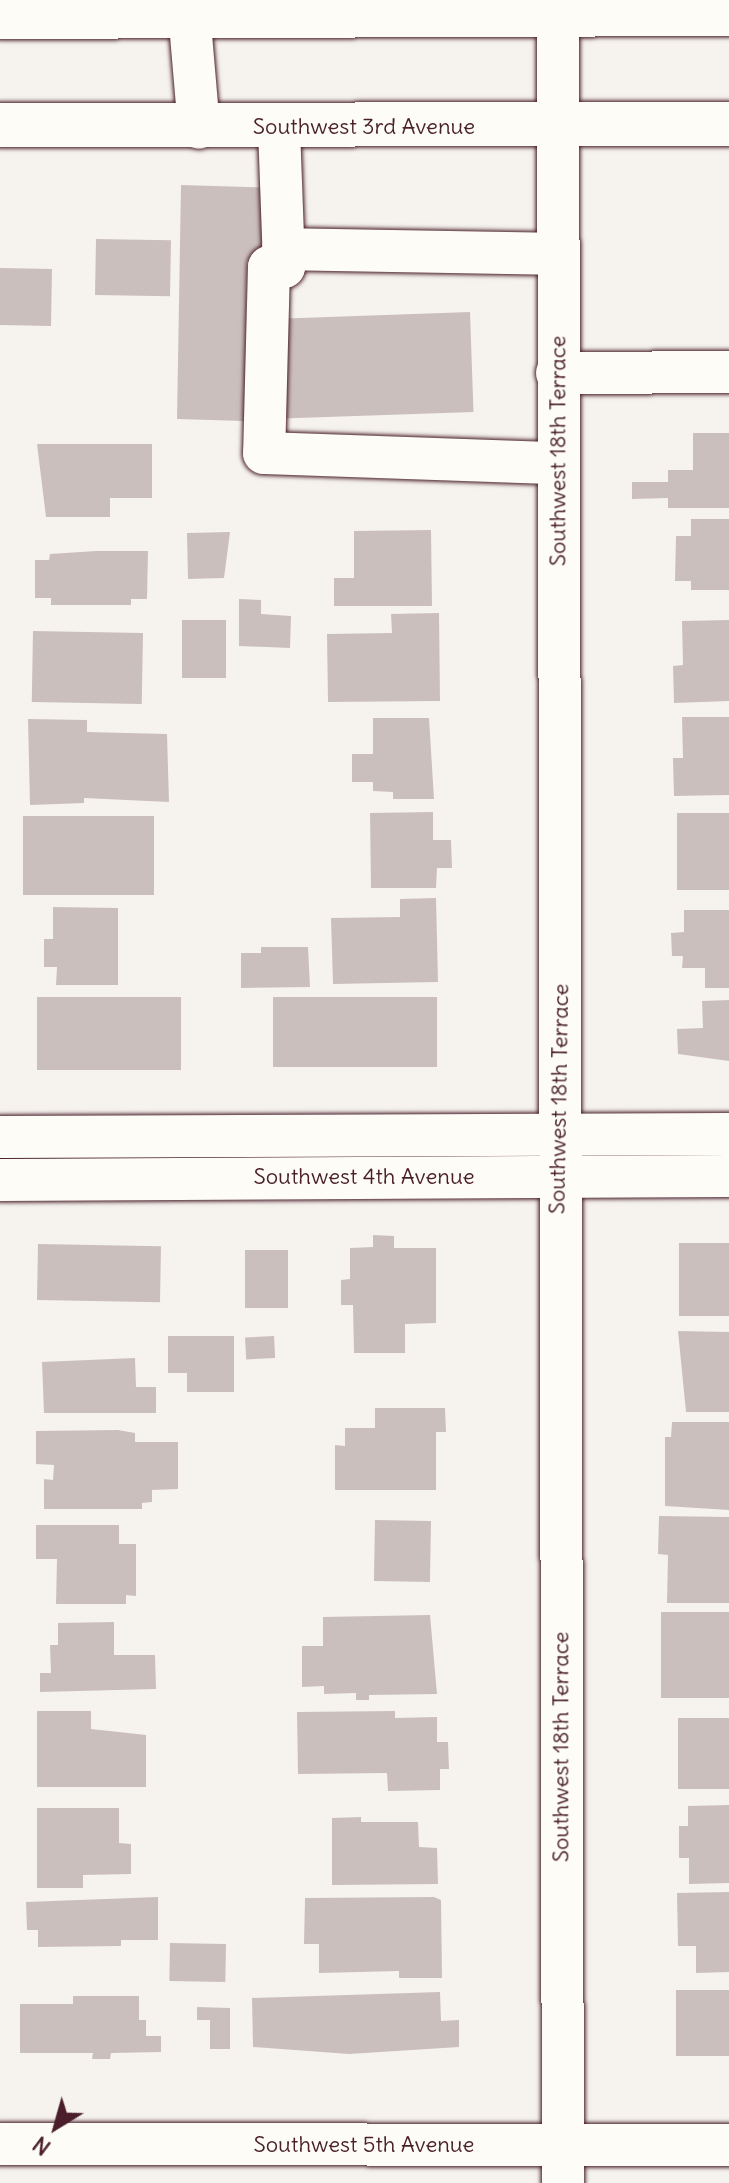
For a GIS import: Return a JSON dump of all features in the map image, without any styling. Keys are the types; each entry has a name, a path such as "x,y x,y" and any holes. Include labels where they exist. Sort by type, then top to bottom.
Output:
{"main road":[{"path":"0,17 189,9 558,15 729,14"},
{"name":"Southwest 3rd Avenue","path":"0,125 279,128 729,124"}],"street":[{"path":"189,9 199,128"},
{"name":"Southwest 18th Terrace","path":"558,15 563,2164"},
{"path":"279,128 284,267 269,267 264,453 557,463"},
{"path":"283,249 558,254"},
{"path":"557,373 729,372"},
{"name":"Southwest 4th Avenue","path":"0,1137 729,1134"},
{"name":"Southwest 4th Avenue","path":"0,1180 729,1176"},
{"name":"Southwest 5th Avenue","path":"0,2144 563,2164 729,2145"}],"building":[{"path":"181,185 276,188 275,261 247,261 244,421 177,419"},
{"path":"96,239 171,240 170,296 95,295"},
{"path":"0,268 52,269 51,326 0,325"},
{"path":"470,312 473,412 283,419 279,319"},
{"path":"693,433 729,433 729,508 668,508 668,498 632,499 632,482 668,482 668,470 693,470"},
{"path":"37,444 152,444 152,498 110,498 110,517 46,517"},
{"path":"691,519 729,519 729,590 691,590 691,581 675,581 676,536 691,536"},
{"path":"431,530 432,606 334,606 334,578 354,578 354,531"},
{"path":"230,532 224,578 188,579 187,533"},
{"path":"148,551 147,599 131,599 131,605 51,605 51,598 35,598 35,560 49,560 50,554"},
{"path":"239,599 261,600 261,614 291,616 290,648 239,646"},
{"path":"439,613 440,701 328,702 327,634 392,633 391,614"},
{"path":"182,620 226,620 226,678 182,678"},
{"path":"729,620 729,701 674,703 673,666 683,665 682,621"},
{"path":"33,631 143,633 142,704 32,702"},
{"path":"682,717 729,717 729,795 674,796 673,758 683,758"},
{"path":"373,718 429,718 434,799 393,799 393,792 373,791 373,782 352,782 352,754 373,754"},
{"path":"28,719 87,720 87,732 167,734 169,802 84,798 84,803 30,805"},
{"path":"433,812 433,840 451,840 452,868 437,868 436,888 371,888 370,813"},
{"path":"677,813 729,813 729,890 677,890"},
{"path":"23,816 154,816 154,895 23,895"},
{"path":"436,898 438,982 333,984 331,918 400,917 400,899"},
{"path":"53,907 118,908 118,985 56,985 57,967 44,967 44,939 53,939"},
{"path":"684,910 729,910 729,988 705,988 705,968 682,968 683,956 672,956 671,933 684,932"},
{"path":"261,947 308,947 310,987 241,988 241,953 261,953"},
{"path":"37,997 181,997 181,1070 37,1070"},
{"path":"273,997 437,997 437,1067 273,1067"},
{"path":"729,1000 729,1061 678,1054 677,1029 703,1028 702,1001"},
{"path":"373,1235 394,1236 394,1248 436,1248 436,1323 405,1324 405,1353 354,1353 353,1305 341,1305 341,1280 350,1279 350,1248 373,1247"},
{"path":"679,1243 729,1243 729,1316 679,1316"},
{"path":"38,1244 161,1246 160,1302 37,1300"},
{"path":"245,1250 288,1250 288,1308 245,1308"},
{"path":"678,1331 729,1332 729,1412 686,1412"},
{"path":"168,1336 234,1336 234,1392 187,1392 187,1373 168,1373"},
{"path":"274,1336 275,1358 246,1359 245,1338"},
{"path":"135,1358 136,1387 156,1387 156,1413 44,1413 42,1362"},
{"path":"375,1408 445,1408 446,1432 436,1432 436,1490 335,1490 335,1445 345,1446 345,1428 375,1428"},
{"path":"672,1422 729,1422 729,1510 665,1506 665,1437 671,1437"},
{"path":"118,1430 135,1433 135,1442 178,1442 178,1489 152,1490 152,1502 142,1503 142,1509 44,1509 44,1479 53,1480 54,1465 36,1464 36,1431"},
{"path":"659,1516 729,1517 729,1603 667,1603 668,1555 658,1554"},
{"path":"375,1520 431,1521 430,1582 374,1581"},
{"path":"36,1525 119,1525 119,1544 136,1544 136,1596 126,1595 126,1604 56,1604 57,1559 36,1559"},
{"path":"661,1612 729,1612 729,1698 661,1698"},
{"path":"430,1615 437,1694 369,1695 369,1700 356,1700 356,1693 324,1694 324,1686 302,1687 302,1646 323,1646 323,1617"},
{"path":"114,1622 114,1655 155,1655 156,1689 40,1692 40,1673 51,1673 50,1645 58,1645 58,1623"},
{"path":"37,1711 91,1711 91,1729 146,1735 146,1787 37,1787"},
{"path":"395,1711 395,1718 437,1717 437,1742 448,1742 449,1769 440,1769 440,1790 388,1791 387,1773 298,1774 297,1712"},
{"path":"678,1718 729,1718 729,1789 678,1789"},
{"path":"729,1805 729,1883 689,1884 689,1858 679,1858 679,1826 688,1826 688,1806"},
{"path":"37,1808 119,1808 119,1843 131,1844 131,1874 83,1875 83,1888 37,1888"},
{"path":"361,1817 361,1822 418,1822 419,1847 437,1848 438,1884 332,1885 332,1818"},
{"path":"729,1892 729,1972 696,1973 696,1946 678,1946 677,1893"},
{"path":"158,1897 158,1940 121,1940 121,1946 38,1947 38,1930 27,1930 26,1902"},
{"path":"434,1897 441,1900 442,1978 399,1978 399,1971 319,1973 319,1944 304,1944 305,1898"},
{"path":"170,1943 226,1944 225,1982 169,1981"},
{"path":"676,1990 729,1990 729,2056 676,2056"},
{"path":"440,1992 441,2021 459,2020 459,2047 349,2054 253,2047 252,1998"},
{"path":"73,1996 139,1996 139,2020 146,2020 146,2036 161,2036 161,2052 111,2053 110,2059 92,2059 93,2053 20,2053 20,2004 73,2004"},
{"path":"197,2007 230,2008 230,2049 210,2049 210,2020 197,2020"}]}
